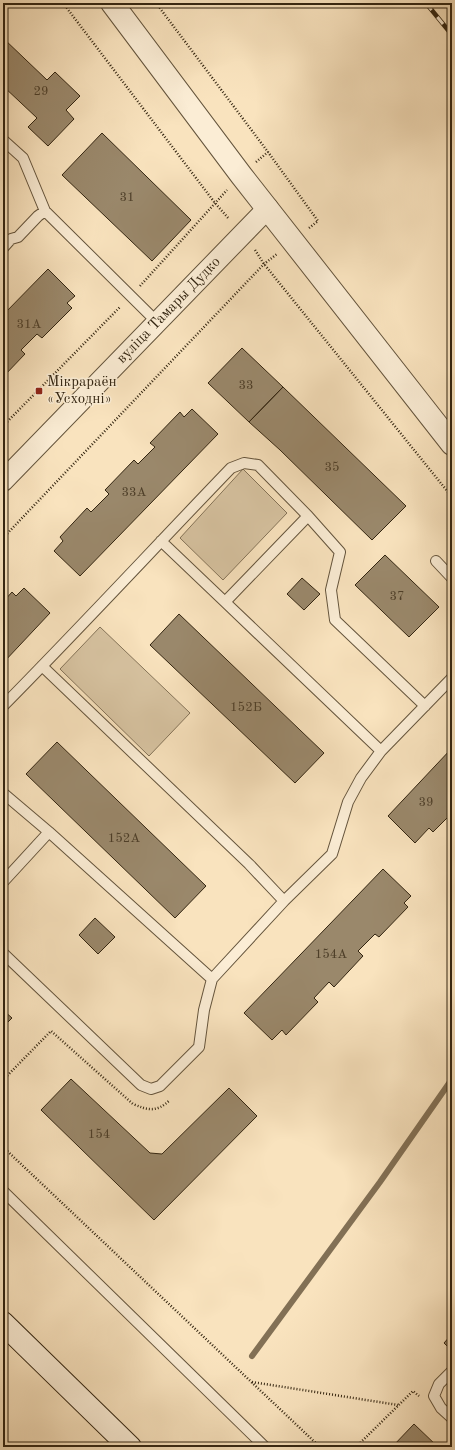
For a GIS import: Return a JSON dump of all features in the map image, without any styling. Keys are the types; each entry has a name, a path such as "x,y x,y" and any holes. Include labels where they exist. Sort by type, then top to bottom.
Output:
{"street":[{"path":"112,3 236,168 452,444"},
{"name":"вуліца Тамары Дудко","path":"3,482 268,208"},
{"path":"3,1323 130,1447"}],"lane":[{"path":"3,140 23,158 45,211 157,322"},
{"path":"3,248 11,239 18,237 38,216 45,211"},
{"path":"3,706 231,468 244,463 258,466 308,516 340,552 331,590 335,620 425,706"},
{"path":"225,602 308,516"},
{"path":"161,541 380,752"},
{"path":"436,561 452,578"},
{"path":"42,666 248,864 284,901"},
{"path":"3,953 140,1085 151,1089 160,1086 199,1047 204,1010 212,979 284,901 332,854 348,802 361,778 380,752 452,678"},
{"path":"3,793 49,832 212,979"},
{"path":"3,882 49,832"},
{"path":"3,1191 265,1447"},
{"path":"452,1371 439,1384 434,1396 440,1408 452,1418"}],"path":[{"path":"3,1080 51,1031 133,1104 148,1110 163,1106 174,1096"},
{"path":"3,1147 320,1447"},
{"path":"252,1382 398,1405"},
{"path":"356,1447 413,1391 424,1402"}],"shaded area":[{"path":"243,469 287,513 223,580 180,538"},
{"path":"100,627 190,713 149,756 60,669"}],"building":[{"path":"3,38 47,80 55,72 80,96 66,110 74,119 48,146 28,127 37,118 3,86"},
{"path":"102,133 191,220 152,261 62,175"},
{"path":"48,269 75,296 67,303 72,308 42,338 37,334 21,350 25,354 3,377 3,315"},
{"path":"242,348 283,387 249,422 208,383"},
{"path":"283,387 406,506 372,540 280,450 249,422"},
{"path":"192,409 218,434 80,576 54,551 63,541 60,537 87,508 91,512 109,494 105,490 134,460 138,464 155,447 150,443 180,412 184,417"},
{"path":"385,555 439,607 409,637 355,585"},
{"path":"302,578 320,594 304,610 287,594"},
{"path":"24,588 50,613 3,663 3,602 12,592 16,596"},
{"path":"179,614 324,753 295,783 150,645"},
{"path":"57,742 206,886 175,918 26,774"},
{"path":"452,748 452,813 433,832 429,828 415,843 388,816"},
{"path":"383,869 411,896 404,903 408,907 379,937 375,934 358,951 363,956 334,987 329,982 314,998 318,1002 286,1035 282,1030 272,1040 244,1013"},
{"path":"95,918 115,937 98,954 79,935"},
{"path":"3,1010 12,1018 3,1027"},
{"path":"71,1079 150,1153 162,1154 229,1088 257,1116 154,1220 41,1110"},
{"path":"452,1334 452,1351 444,1343"},
{"path":"414,1424 438,1447 392,1447"}],"waterway":[{"path":"252,1356 380,1182 452,1079"}],"railway":[{"path":"426,3 452,35"}],"place":[{"name":"Мікрараён «Усходні»","path":"39,391"}]}
